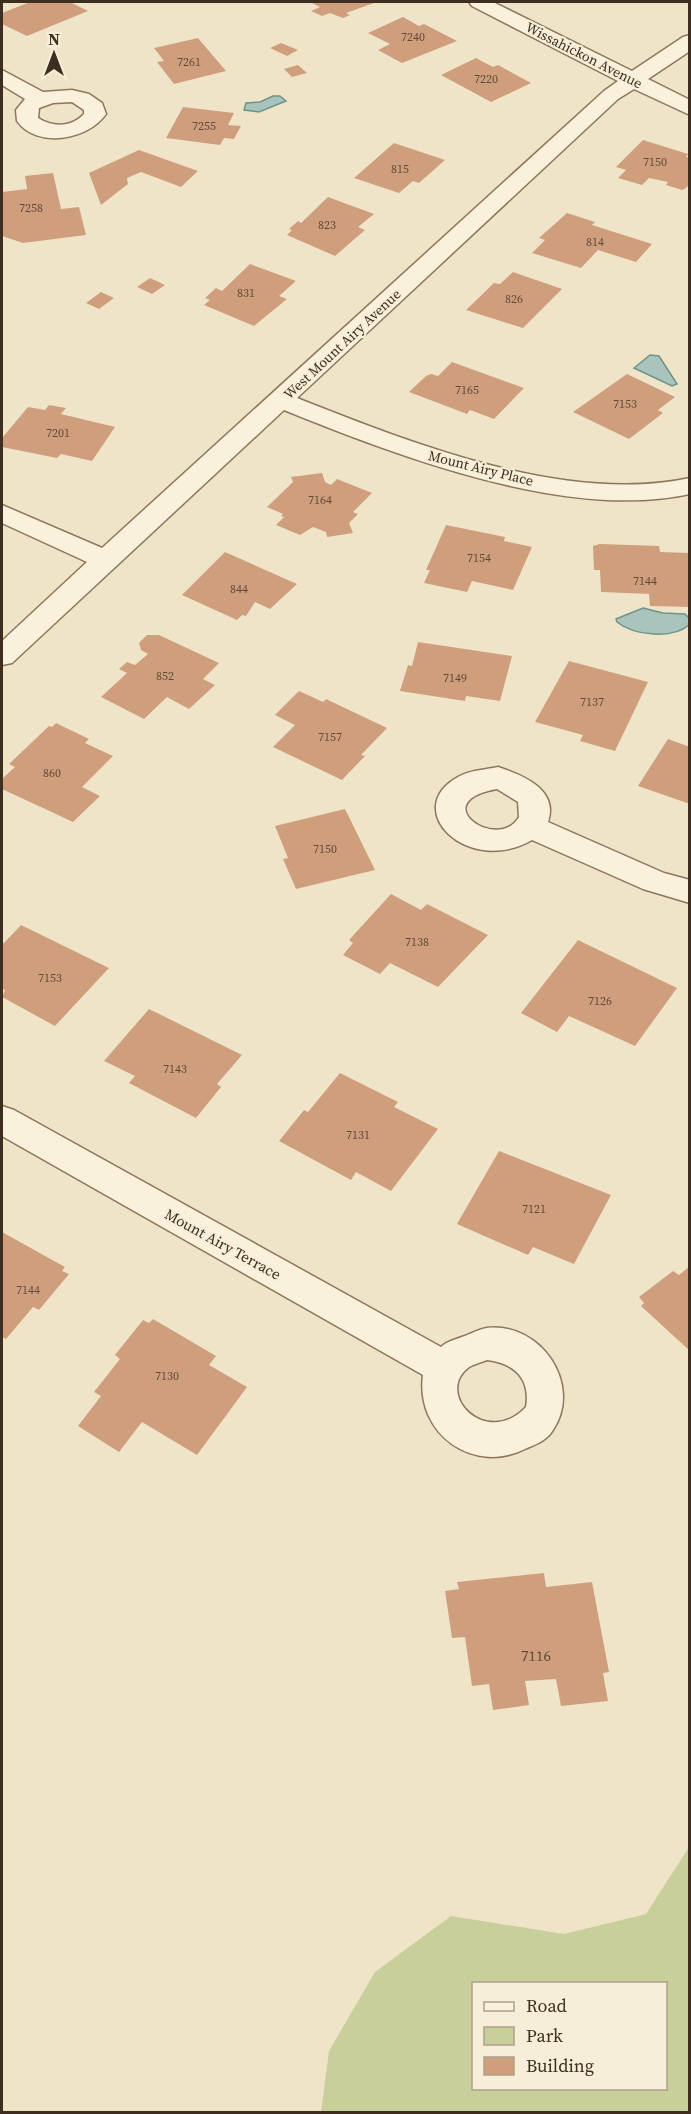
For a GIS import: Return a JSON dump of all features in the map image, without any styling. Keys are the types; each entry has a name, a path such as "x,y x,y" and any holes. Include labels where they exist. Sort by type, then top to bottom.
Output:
{"street":[{"name":"Wissahickon Avenue","path":"479,2 690,109"},
{"name":"West Mount Airy Avenue","path":"2,656 631,79 690,41"},
{"path":"2,76 40,100"},
{"name":"Mount Airy Place","path":"281,400 401,447 507,477 568,488 623,492 690,486"},
{"path":"2,513 105,560"},
{"path":"531,827 654,881 690,892"},
{"name":"Mount Airy Terrace","path":"2,1120 444,1368"}],"green space":[{"path":"689,1847 689,2112 321,2112 329,2051 375,1972 451,1916 564,1934 646,1914"}],"water":[{"path":"273,96 280,96 286,101 259,112 244,110 246,103 260,102"},
{"path":"650,355 659,356 677,384 672,386 634,368"},
{"path":"643,608 663,613 685,614 689,618 689,625 673,632 653,634 624,627 617,622 616,619"}],"building":[{"path":"30,2 70,2 88,11 27,36 2,24 2,13"},
{"path":"310,2 374,3 346,13 350,15 343,18 330,13 322,16 311,11 320,7"},
{"path":"403,17 419,26 424,24 457,41 402,63 378,50 390,44 368,33"},
{"path":"198,38 226,71 174,84 157,62 164,61 154,48"},
{"path":"281,43 298,50 287,56 270,48"},
{"path":"476,58 493,67 498,65 531,83 491,102 441,75"},
{"path":"298,65 307,73 292,77 284,69"},
{"path":"183,107 234,113 228,125 241,126 234,139 224,138 220,145 166,138"},
{"path":"643,140 688,154 686,157 690,158 690,184 686,188 682,190 666,185 668,182 649,178 642,185 618,178 626,170 616,167"},
{"path":"394,143 445,160 419,183 413,181 399,193 354,178"},
{"path":"139,150 198,171 181,187 141,172 127,178 128,184 101,205 89,173"},
{"path":"53,173 61,209 79,207 86,235 23,243 2,236 2,192 27,189 25,176"},
{"path":"328,197 374,214 358,227 365,230 335,256 287,235 292,230 289,229 298,221 301,223"},
{"path":"567,213 595,222 592,225 652,244 636,262 598,250 581,268 532,253 545,240 539,238"},
{"path":"250,264 296,281 279,296 287,299 254,326 204,305 210,300 205,298 216,288 222,291"},
{"path":"513,272 562,289 523,328 466,310 494,283 500,284"},
{"path":"150,278 165,285 152,294 137,287"},
{"path":"101,292 114,298 99,309 86,303"},
{"path":"452,362 524,388 494,419 470,410 467,414 409,392 426,376 431,374 438,376"},
{"path":"627,374 675,397 658,410 663,413 629,439 573,412"},
{"path":"49,405 66,408 61,414 115,427 92,461 61,454 57,458 2,447 2,438 28,407 45,410"},
{"path":"322,473 325,482 331,485 337,479 372,493 353,512 358,514 349,523 353,533 327,537 326,532 313,527 300,535 276,525 284,517 281,516 283,514 267,507 293,482 291,477"},
{"path":"446,525 505,537 504,541 532,547 513,590 472,581 467,592 424,583 430,570 426,570"},
{"path":"600,544 659,546 660,552 690,553 690,607 650,606 649,594 601,592 600,570 594,570 593,546"},
{"path":"225,552 297,584 270,609 255,602 246,616 242,615 237,620 182,595"},
{"path":"147,635 159,635 219,663 203,679 215,685 189,709 167,697 144,719 101,697 127,673 119,669 127,662 135,665 148,654 141,650 139,643"},
{"path":"418,642 512,656 500,701 466,696 465,701 400,691 408,665 412,666"},
{"path":"569,661 648,682 615,751 580,741 583,735 535,722"},
{"path":"299,691 323,702 326,699 387,728 361,755 365,756 342,780 273,747 295,725 275,715"},
{"path":"56,723 89,739 85,743 113,756 82,787 100,796 73,822 2,789 2,779 15,767 9,764 49,726 52,727"},
{"path":"668,739 690,747 690,804 638,786"},
{"path":"345,809 375,870 296,889 283,859 288,858 275,826"},
{"path":"391,894 421,910 427,904 488,935 438,987 390,963 380,974 343,955 353,943 349,940"},
{"path":"21,925 109,968 55,1026 2,997 5,990 2,988 2,945"},
{"path":"578,940 677,988 635,1046 569,1016 557,1032 521,1013"},
{"path":"149,1009 242,1055 217,1084 221,1087 196,1118 129,1083 135,1076 104,1061"},
{"path":"340,1073 398,1102 394,1107 438,1129 391,1191 356,1172 351,1180 279,1141 304,1110 308,1112"},
{"path":"499,1151 611,1195 574,1264 533,1247 528,1255 457,1224"},
{"path":"2,1232 65,1267 62,1271 69,1274 39,1310 33,1307 6,1339 2,1337"},
{"path":"690,1266 690,1351 641,1306 644,1303 639,1297 673,1271 679,1275"},
{"path":"153,1319 216,1356 209,1365 247,1387 197,1455 142,1422 119,1452 78,1426 101,1396 94,1392 120,1359 115,1355 143,1320 149,1323"},
{"path":"544,1573 546,1587 592,1582 609,1672 603,1673 608,1701 561,1706 556,1679 525,1681 529,1705 493,1710 489,1684 472,1686 465,1637 452,1638 445,1591 459,1589 457,1582"}]}
